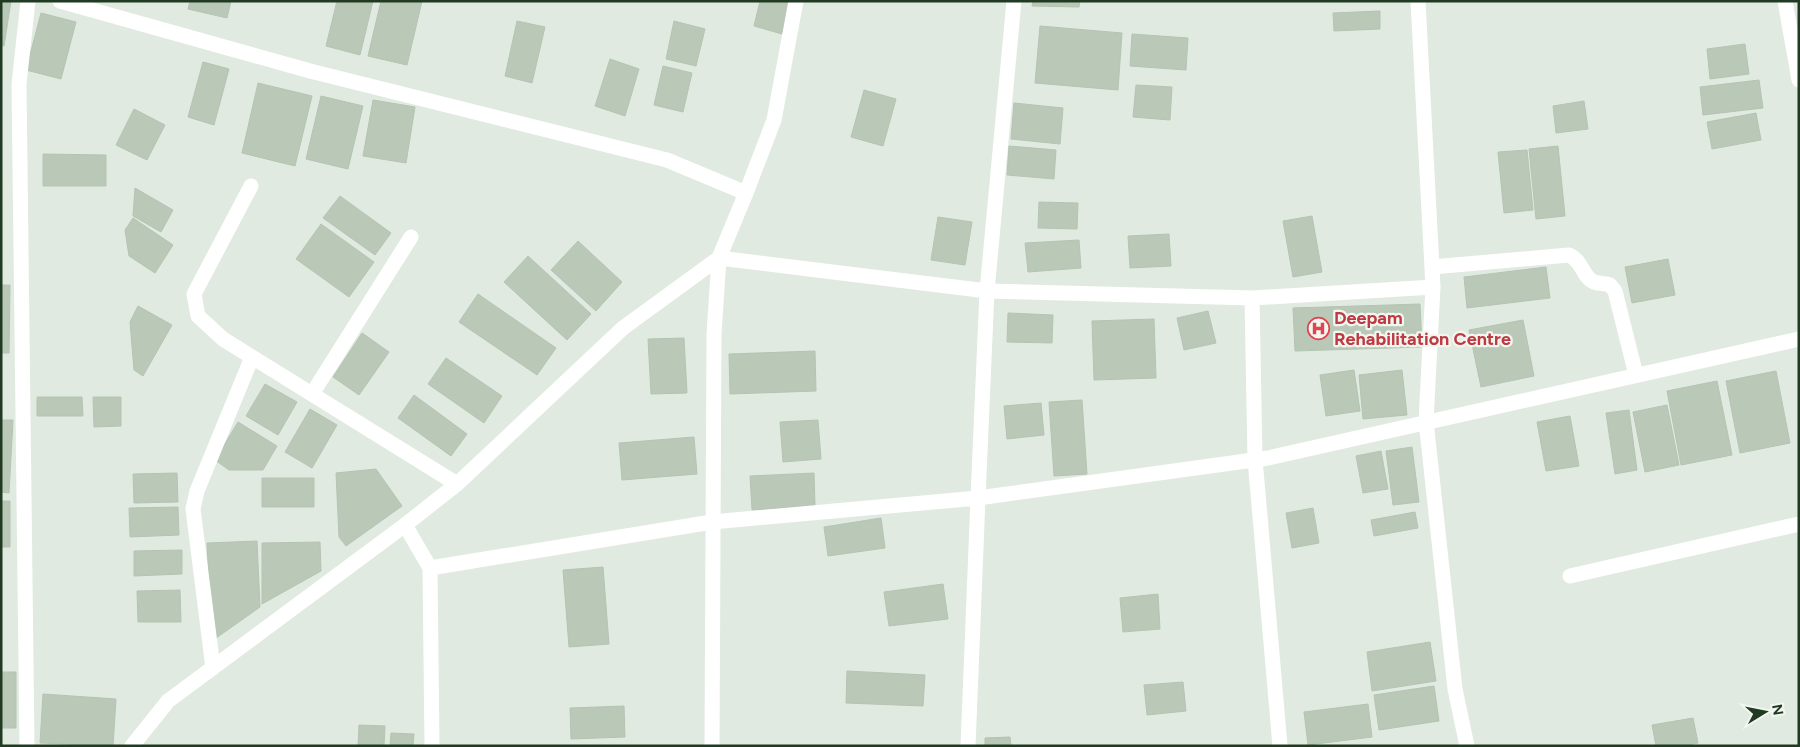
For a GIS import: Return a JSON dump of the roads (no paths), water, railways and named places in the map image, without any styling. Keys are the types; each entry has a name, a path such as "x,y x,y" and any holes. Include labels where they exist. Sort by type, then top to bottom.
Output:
{"street":[{"path":"27,746 19,84 28,1"},
{"path":"60,1 310,71 667,160 746,193"},
{"path":"712,746 714,334 719,258 774,120 796,1"},
{"path":"968,746 987,291 1014,1"},
{"path":"1418,1 1432,267 1426,421 1455,689 1467,746"},
{"path":"1785,1 1796,53 1799,80"},
{"path":"251,186 194,294 198,316 223,339 456,484"},
{"path":"312,394 410,237"},
{"path":"1432,267 1570,255 1577,258 1588,278 1595,282 1610,285 1615,291 1636,375"},
{"path":"132,746 168,701 405,525 456,484 623,328 719,258 987,291 1252,298 1432,287"},
{"path":"1252,298 1255,459 1280,746"},
{"path":"430,568 712,522 978,498 1255,459 1799,339"},
{"path":"213,668 193,509 197,491 252,357"},
{"path":"1570,576 1799,524"},
{"path":"405,525 430,568 432,746"}],"place":[{"name":"Deepam Rehabilitation Centre","path":"1318,328"}]}
